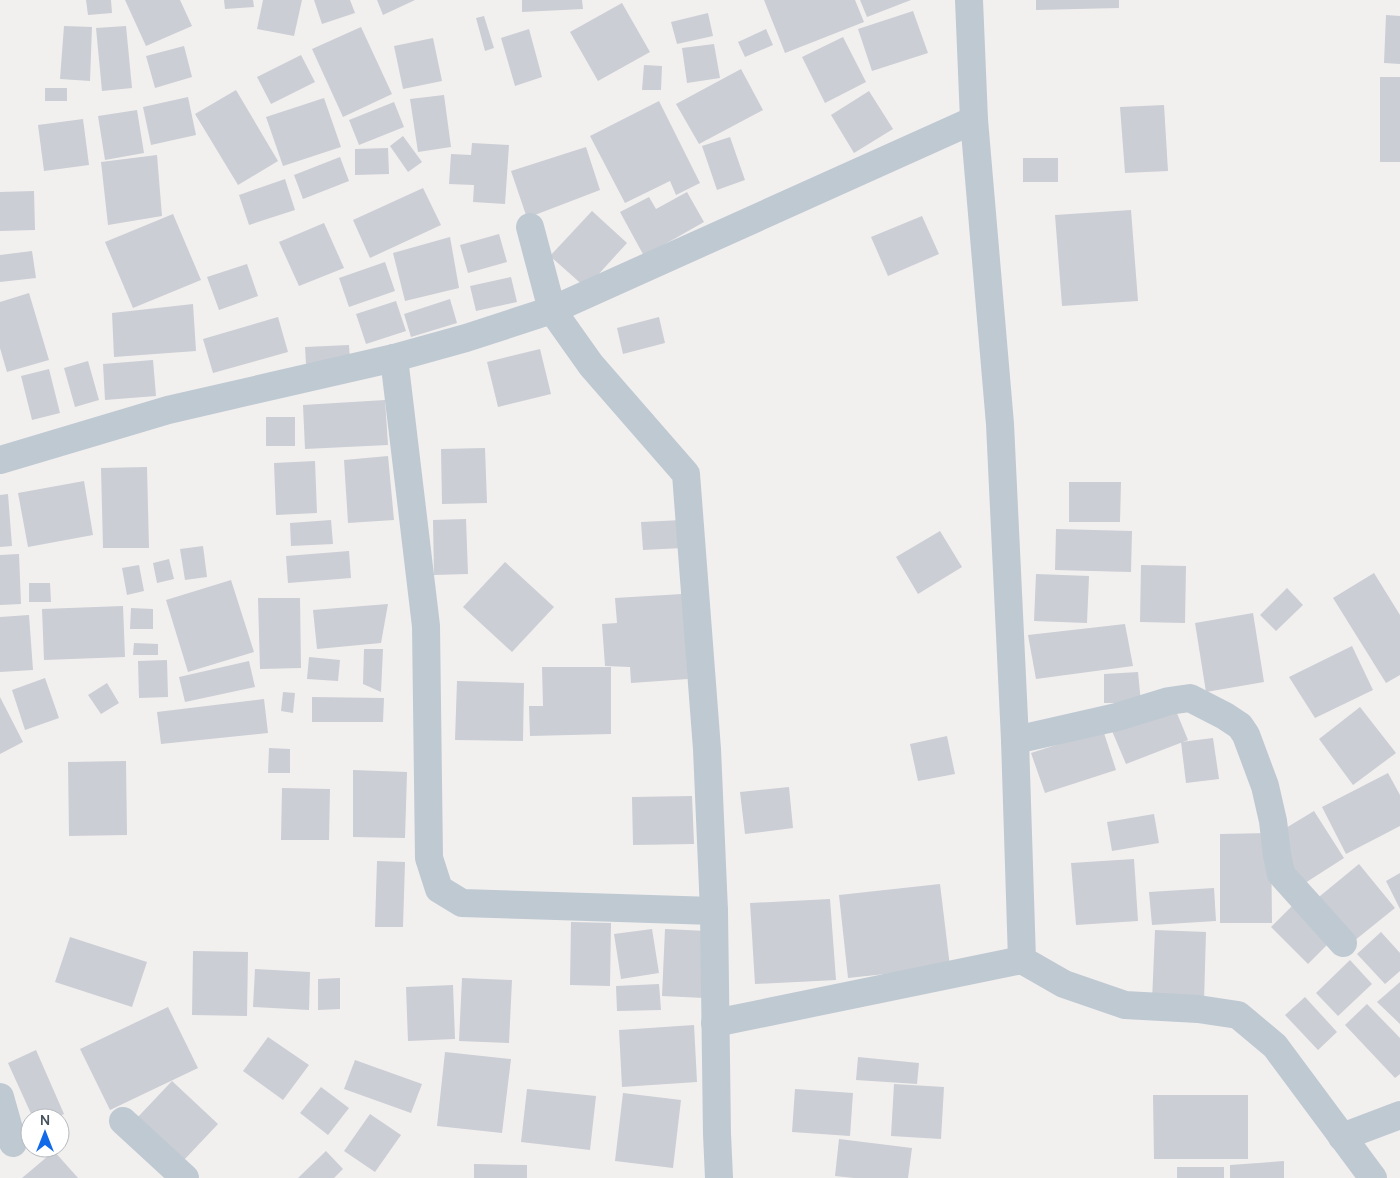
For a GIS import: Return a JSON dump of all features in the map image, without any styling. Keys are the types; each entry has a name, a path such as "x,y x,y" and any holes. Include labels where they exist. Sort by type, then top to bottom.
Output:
{"street":[{"path":"969,0 974,120 1000,424 1015,740 1022,960"},
{"path":"0,460 168,410 394,358 466,338 552,310 974,120"},
{"path":"530,227 552,310 591,365 686,474 706,749 714,911 719,1178"},
{"path":"394,358 426,626 429,858 439,889 462,904 714,911"},
{"path":"1015,740 1117,717 1169,701 1190,698 1225,716 1240,726 1246,736 1265,786 1273,821 1281,874 1343,942"},
{"path":"715,1024 1022,960 1064,984 1125,1005 1198,1009 1238,1014 1275,1046 1372,1178"},
{"path":"0,1097 13,1143"},
{"path":"1342,1137 1400,1116"},
{"path":"123,1121 186,1178"}],"building":[{"path":"86,0 111,0 112,13 88,15"},
{"path":"125,0 180,0 192,26 146,46"},
{"path":"224,0 253,0 254,7 225,9"},
{"path":"263,0 302,0 294,36 257,29"},
{"path":"314,0 350,0 355,13 322,24"},
{"path":"377,0 415,0 383,15"},
{"path":"522,0 582,0 583,9 522,12"},
{"path":"764,0 855,0 864,22 785,53"},
{"path":"860,0 911,0 867,17"},
{"path":"1036,0 1119,0 1119,8 1036,10"},
{"path":"622,3 650,52 598,81 570,32"},
{"path":"913,11 928,53 872,71 858,29"},
{"path":"708,13 713,36 677,44 671,22"},
{"path":"1386,15 1400,16 1400,64 1384,63"},
{"path":"484,16 494,48 485,51 476,18"},
{"path":"64,26 92,27 90,81 60,79"},
{"path":"126,26 132,88 102,91 96,28"},
{"path":"361,27 392,94 343,117 312,49"},
{"path":"529,29 542,77 515,86 501,38"},
{"path":"766,29 773,45 745,57 738,42"},
{"path":"843,37 866,82 825,103 802,57"},
{"path":"433,38 442,81 403,89 394,46"},
{"path":"714,44 720,78 687,83 682,48"},
{"path":"184,46 192,77 155,88 146,56"},
{"path":"301,55 315,82 271,104 257,77"},
{"path":"644,65 662,66 661,90 642,90"},
{"path":"741,69 763,110 699,144 676,104"},
{"path":"1380,77 1400,77 1400,162 1380,162"},
{"path":"45,88 67,88 67,101 45,101"},
{"path":"236,90 278,161 238,185 195,114"},
{"path":"869,91 893,129 854,153 831,115"},
{"path":"444,95 451,147 418,152 410,99"},
{"path":"188,97 196,135 151,145 143,107"},
{"path":"324,98 341,147 283,166 266,117"},
{"path":"659,101 700,183 676,195 670,181 625,203 590,136"},
{"path":"394,102 404,127 359,145 349,120"},
{"path":"1164,105 1168,171 1125,173 1120,107"},
{"path":"137,110 144,153 105,160 98,116"},
{"path":"83,119 89,165 44,171 38,125"},
{"path":"403,136 422,162 408,172 390,146"},
{"path":"730,137 745,180 717,190 702,146"},
{"path":"472,143 509,145 505,204 473,202 474,185 449,184 451,154 471,155"},
{"path":"586,147 600,190 527,218 511,171"},
{"path":"388,148 389,174 355,175 355,149"},
{"path":"157,155 162,216 108,225 101,162"},
{"path":"340,157 349,181 303,199 294,175"},
{"path":"1023,158 1058,158 1058,182 1023,182"},
{"path":"285,179 295,210 249,225 239,195"},
{"path":"423,188 441,225 370,258 353,220"},
{"path":"34,191 35,230 0,231 0,192"},
{"path":"687,192 704,222 644,256 620,212 649,197 656,209"},
{"path":"1131,210 1138,301 1062,306 1055,215"},
{"path":"592,211 627,243 586,288 550,256"},
{"path":"173,214 201,280 133,308 105,242"},
{"path":"922,216 939,254 888,276 871,237"},
{"path":"324,223 344,268 299,286 279,242"},
{"path":"499,234 507,262 468,273 460,245"},
{"path":"450,237 459,288 405,301 393,253"},
{"path":"32,251 36,278 0,282 0,255"},
{"path":"385,262 395,291 349,307 339,278"},
{"path":"247,264 258,296 219,310 207,277"},
{"path":"511,277 517,302 476,311 470,286"},
{"path":"29,293 49,360 7,372 0,348 0,302"},
{"path":"450,299 457,323 411,337 404,314"},
{"path":"396,301 406,331 366,344 356,314"},
{"path":"193,304 196,351 114,357 112,313"},
{"path":"278,317 288,352 213,373 203,339"},
{"path":"659,317 665,343 623,354 617,328"},
{"path":"349,345 350,362 306,364 305,347"},
{"path":"540,349 551,394 498,407 487,362"},
{"path":"153,360 156,396 105,400 103,364"},
{"path":"88,361 99,400 75,407 64,368"},
{"path":"49,369 60,413 32,420 21,376"},
{"path":"385,400 388,445 305,449 303,405"},
{"path":"266,417 295,417 295,446 266,446"},
{"path":"485,448 487,503 442,504 441,449"},
{"path":"388,456 394,520 348,523 344,460"},
{"path":"315,461 317,513 276,515 274,463"},
{"path":"147,467 149,548 103,548 101,468"},
{"path":"84,481 93,535 28,547 18,493"},
{"path":"1069,482 1121,482 1120,522 1069,522"},
{"path":"8,494 12,546 0,547 0,495"},
{"path":"466,519 468,574 434,575 433,520"},
{"path":"331,520 333,544 291,546 290,523"},
{"path":"682,520 683,548 643,550 641,522"},
{"path":"1056,529 1132,531 1131,572 1055,570"},
{"path":"940,531 962,567 918,594 896,557"},
{"path":"203,546 207,577 185,580 180,549"},
{"path":"349,551 351,578 288,583 286,556"},
{"path":"19,554 21,604 0,605 0,555"},
{"path":"169,559 174,579 157,583 153,563"},
{"path":"505,562 554,607 512,652 463,607"},
{"path":"139,565 144,591 127,595 122,568"},
{"path":"1141,565 1186,566 1185,623 1140,622"},
{"path":"1374,573 1400,615 1400,675 1386,683 1333,598"},
{"path":"1036,574 1089,576 1087,623 1034,621"},
{"path":"231,580 254,652 188,672 166,600"},
{"path":"29,583 50,583 51,602 29,602"},
{"path":"1287,588 1303,605 1276,631 1260,615"},
{"path":"682,594 688,679 631,683 630,667 605,666 602,624 617,623 615,598"},
{"path":"258,598 300,598 301,668 260,669"},
{"path":"388,604 381,643 317,649 313,610"},
{"path":"123,606 125,657 44,660 42,609"},
{"path":"131,608 153,609 153,629 130,629"},
{"path":"1253,613 1264,682 1206,692 1195,623"},
{"path":"29,615 33,670 0,672 0,617"},
{"path":"1125,624 1133,666 1036,679 1028,635"},
{"path":"134,643 158,644 158,655 133,655"},
{"path":"1352,646 1373,690 1315,718 1289,677"},
{"path":"364,649 383,649 381,692 363,684"},
{"path":"309,657 340,660 338,681 307,679"},
{"path":"167,660 168,697 139,698 138,661"},
{"path":"249,661 255,687 185,702 179,677"},
{"path":"542,667 611,667 611,734 530,736 529,706 543,706"},
{"path":"1138,672 1141,703 1104,703 1104,674"},
{"path":"45,678 59,718 25,730 12,690"},
{"path":"457,681 524,683 523,741 455,740"},
{"path":"107,683 119,703 101,714 88,695"},
{"path":"283,692 295,693 293,713 281,711"},
{"path":"0,697 23,742 0,754"},
{"path":"312,697 384,698 383,722 312,722"},
{"path":"264,699 268,733 161,744 157,712"},
{"path":"1174,706 1188,740 1126,764 1112,731"},
{"path":"1360,707 1396,753 1353,785 1319,739"},
{"path":"1103,730 1116,770 1045,793 1031,753"},
{"path":"947,736 955,774 918,781 910,744"},
{"path":"1213,738 1219,779 1186,783 1181,742"},
{"path":"269,748 290,749 290,773 268,773"},
{"path":"126,761 127,835 69,836 68,762"},
{"path":"353,770 407,772 405,838 353,837"},
{"path":"1388,773 1400,795 1400,826 1346,854 1322,807"},
{"path":"789,787 793,828 745,834 740,792"},
{"path":"282,788 330,789 329,840 281,840"},
{"path":"692,796 694,844 633,845 632,797"},
{"path":"1314,811 1344,858 1302,885 1271,837"},
{"path":"1154,814 1159,843 1112,851 1107,822"},
{"path":"1271,833 1272,923 1220,923 1220,834"},
{"path":"1134,859 1138,921 1076,925 1071,863"},
{"path":"377,861 405,862 403,927 375,927"},
{"path":"1359,864 1395,908 1349,945 1314,901"},
{"path":"1400,873 1400,909 1386,881"},
{"path":"940,884 950,967 848,978 839,895"},
{"path":"1214,888 1216,921 1152,925 1149,892"},
{"path":"830,899 836,980 755,984 750,903"},
{"path":"1299,899 1336,936 1308,964 1271,927"},
{"path":"571,922 611,923 610,986 570,985"},
{"path":"652,929 659,973 621,979 614,934"},
{"path":"665,929 707,931 704,998 662,996"},
{"path":"1155,930 1206,932 1204,1002 1152,1001"},
{"path":"1381,932 1400,953 1400,971 1385,984 1357,954"},
{"path":"70,937 147,962 132,1007 55,982"},
{"path":"193,951 248,952 247,1016 192,1015"},
{"path":"1350,960 1372,984 1338,1016 1316,993"},
{"path":"255,969 310,972 309,1010 253,1007"},
{"path":"340,978 340,1009 318,1010 318,979"},
{"path":"462,978 512,980 509,1043 459,1041"},
{"path":"1400,982 1400,1024 1377,1002"},
{"path":"659,984 661,1010 617,1011 616,986"},
{"path":"453,985 455,1039 408,1041 406,987"},
{"path":"1305,997 1337,1032 1318,1050 1285,1015"},
{"path":"1367,1004 1400,1038 1400,1074 1395,1078 1345,1025"},
{"path":"168,1007 198,1068 110,1110 80,1049"},
{"path":"694,1025 697,1082 622,1087 619,1030"},
{"path":"268,1037 309,1065 283,1100 243,1071"},
{"path":"36,1050 61,1108 28,1108 8,1063"},
{"path":"445,1052 511,1059 502,1133 437,1126"},
{"path":"858,1057 919,1063 917,1084 856,1080"},
{"path":"355,1060 422,1084 411,1113 344,1089"},
{"path":"172,1081 218,1124 183,1161 137,1118"},
{"path":"894,1084 944,1087 941,1139 891,1136"},
{"path":"321,1087 349,1108 328,1135 300,1113"},
{"path":"527,1089 596,1096 590,1150 521,1142"},
{"path":"795,1089 853,1093 850,1136 792,1132"},
{"path":"623,1093 681,1100 673,1168 615,1161"},
{"path":"1153,1095 1248,1095 1248,1159 1154,1159"},
{"path":"370,1114 401,1135 375,1172 344,1151"},
{"path":"839,1139 912,1148 908,1178 835,1176"},
{"path":"326,1151 343,1169 334,1178 298,1178"},
{"path":"46,1158 60,1158 78,1178 22,1178"},
{"path":"1284,1161 1284,1178 1230,1178 1230,1165"},
{"path":"474,1164 527,1165 527,1178 474,1178"},
{"path":"1177,1167 1224,1167 1224,1178 1177,1178"}]}
